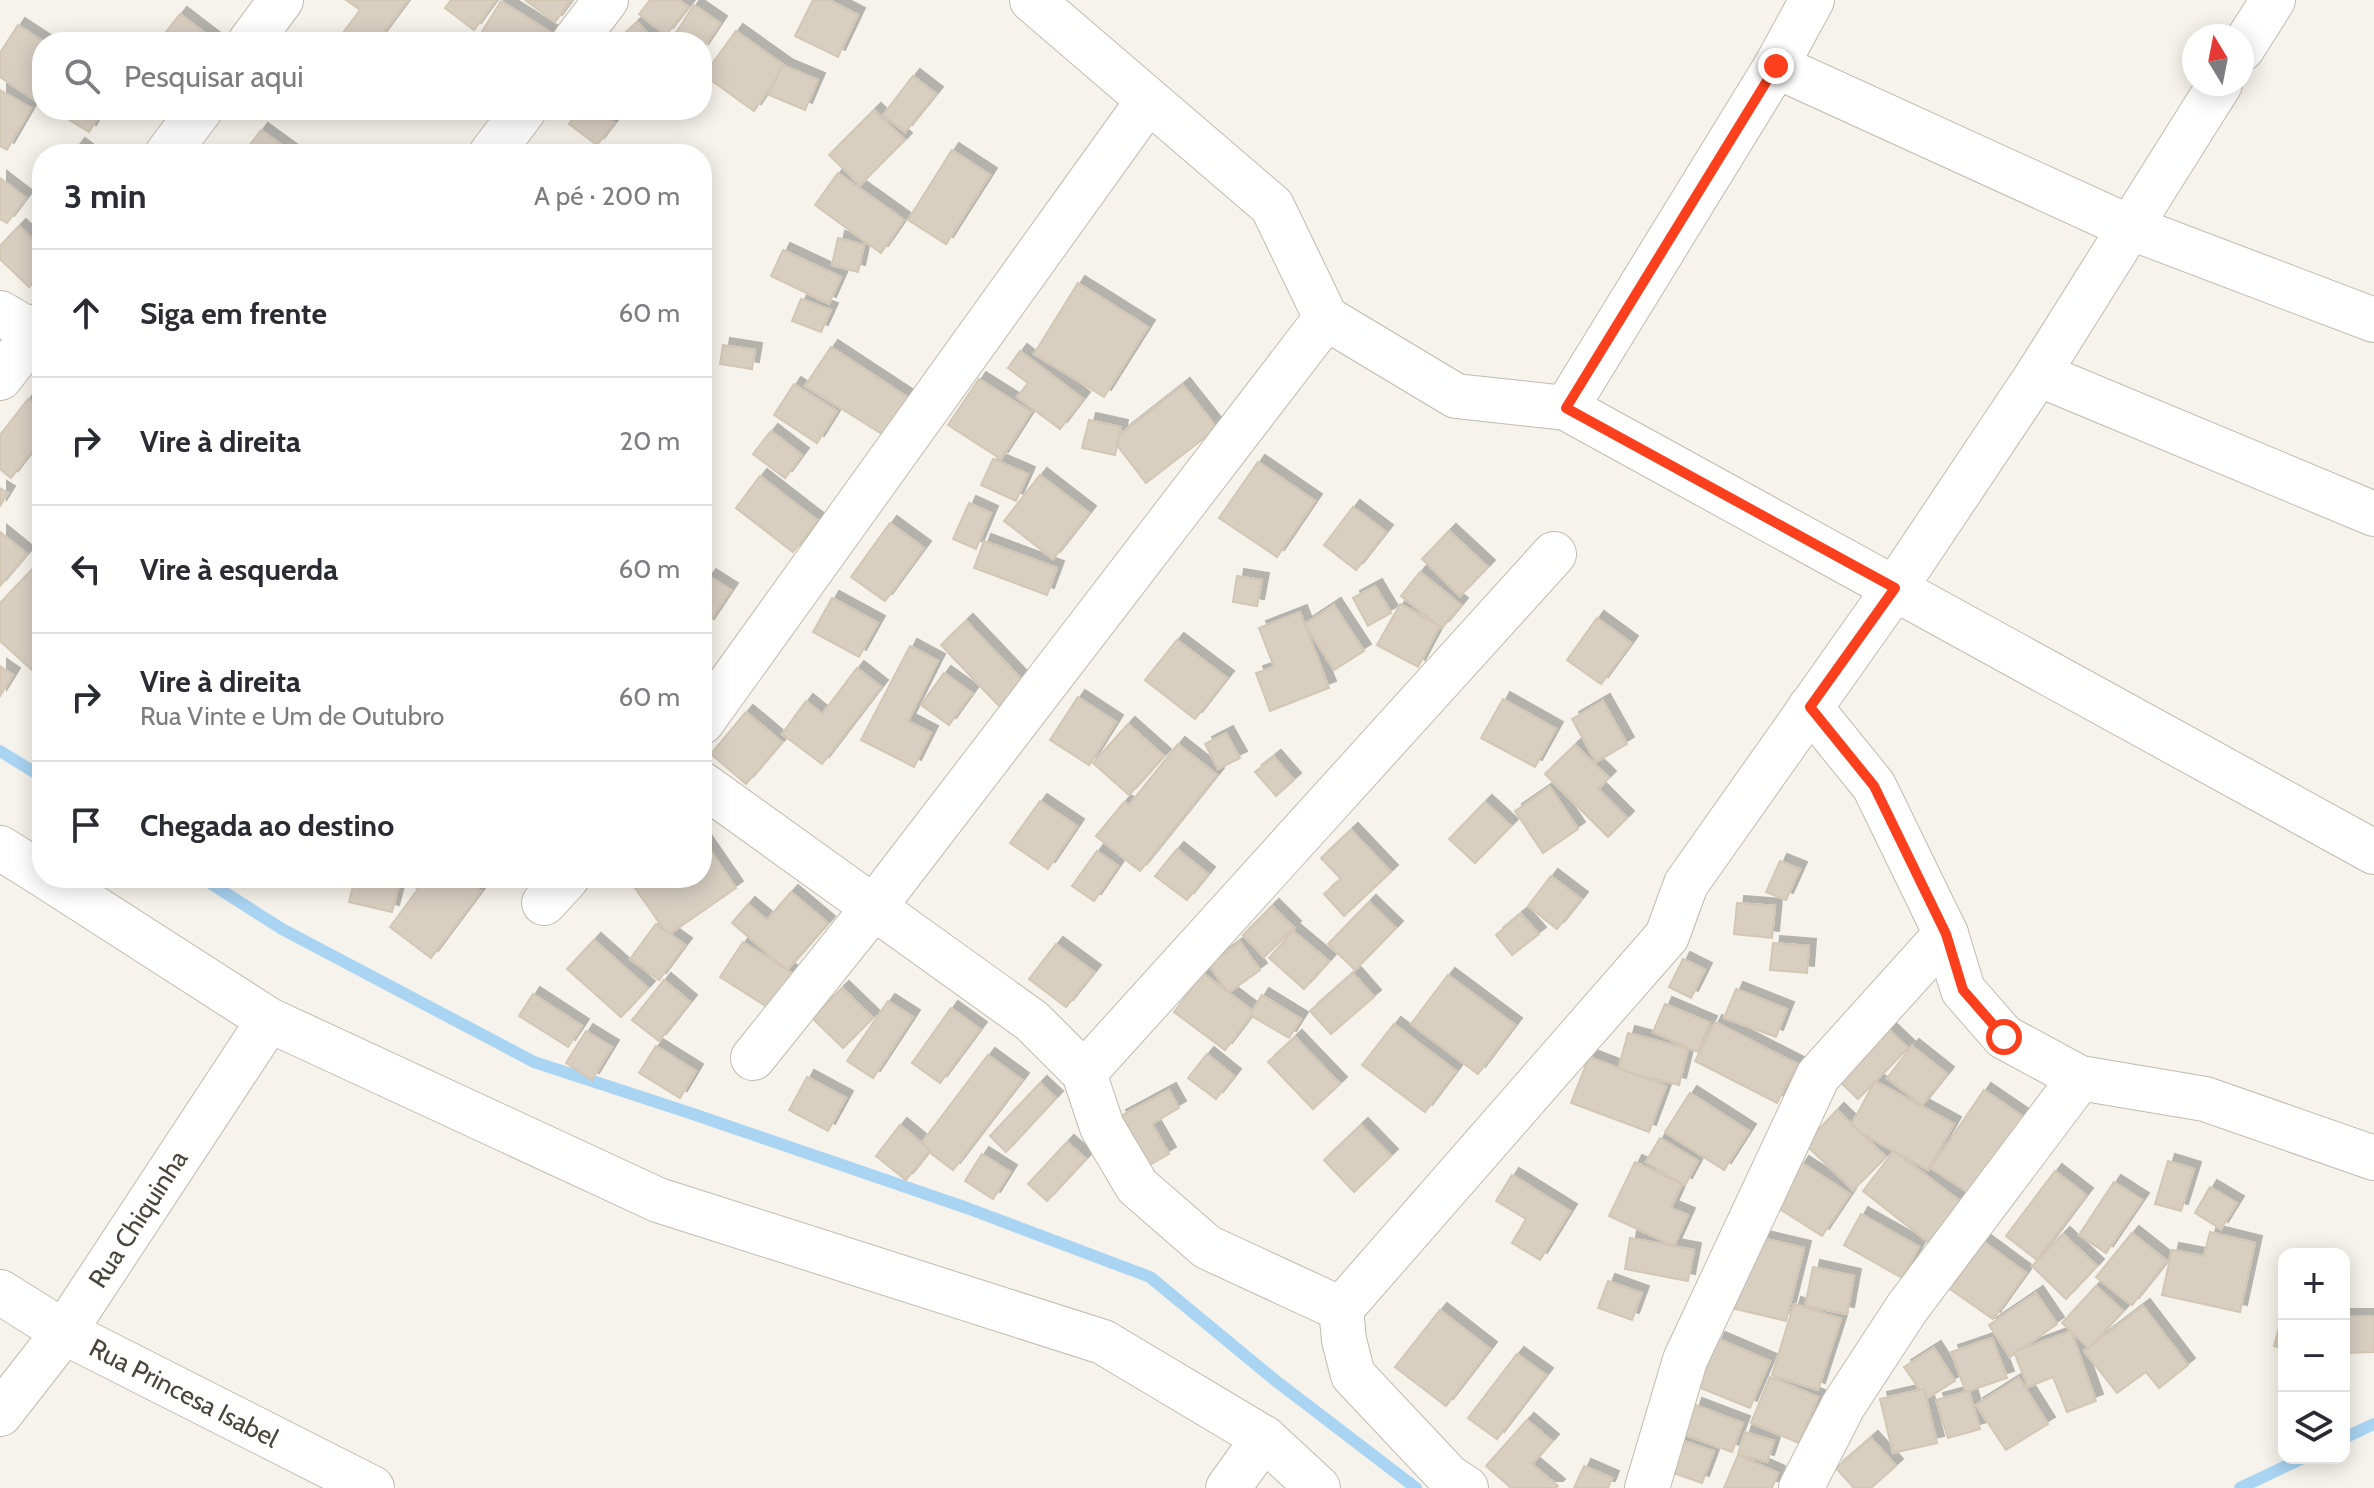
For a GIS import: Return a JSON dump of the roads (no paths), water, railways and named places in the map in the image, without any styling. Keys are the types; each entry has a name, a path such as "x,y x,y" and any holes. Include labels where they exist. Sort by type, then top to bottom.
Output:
{"street":[{"path":"257,32 281,0"},
{"path":"582,32 606,0"},
{"path":"1032,0 1272,206 1326,318 1456,396 1566,408 2374,852"},
{"path":"1566,408 1776,66 1812,0"},
{"path":"2254,30 2273,0"},
{"path":"1776,66 2129,227 2374,320"},
{"path":"1466,1488 1449,1477 1353,1375 1344,1340 1341,1309 1667,936 1686,884 1895,588 2038,374 2212,96"},
{"path":"712,708 1148,101"},
{"path":"174,144 192,120"},
{"path":"498,144 516,120"},
{"path":"753,1058 874,907 1326,318"},
{"path":"0,378 30,327"},
{"path":"2038,374 2374,514"},
{"path":"1084,1073 1554,554"},
{"path":"1810,707 1874,786 1946,934 1963,990 2004,1037 2080,1078 2205,1099 2374,1158"},
{"path":"712,791 1032,1021 1084,1073 1102,1127 1137,1186 1207,1247 1341,1309"},
{"path":"0,848 32,868"},
{"path":"64,888 269,1020 658,1200 1103,1342 1264,1438 1318,1488"},
{"path":"1647,1488 1685,1360 1818,1076 1946,934"},
{"name":"Rua Chiquinha","path":"0,1414 64,1332 269,1020"},
{"path":"1801,1488 1843,1406 1907,1308 2080,1078"},
{"name":"Rua Princesa Isabel","path":"0,1292 64,1332 372,1488"},
{"path":"1228,1488 1264,1438"}],"waterway":[{"path":"0,751 32,771"},
{"path":"218,888 282,929 534,1062 967,1208 1150,1277 1276,1381 1416,1488"},
{"path":"2350,1435 2374,1424"},
{"path":"2240,1488 2290,1464"}]}
